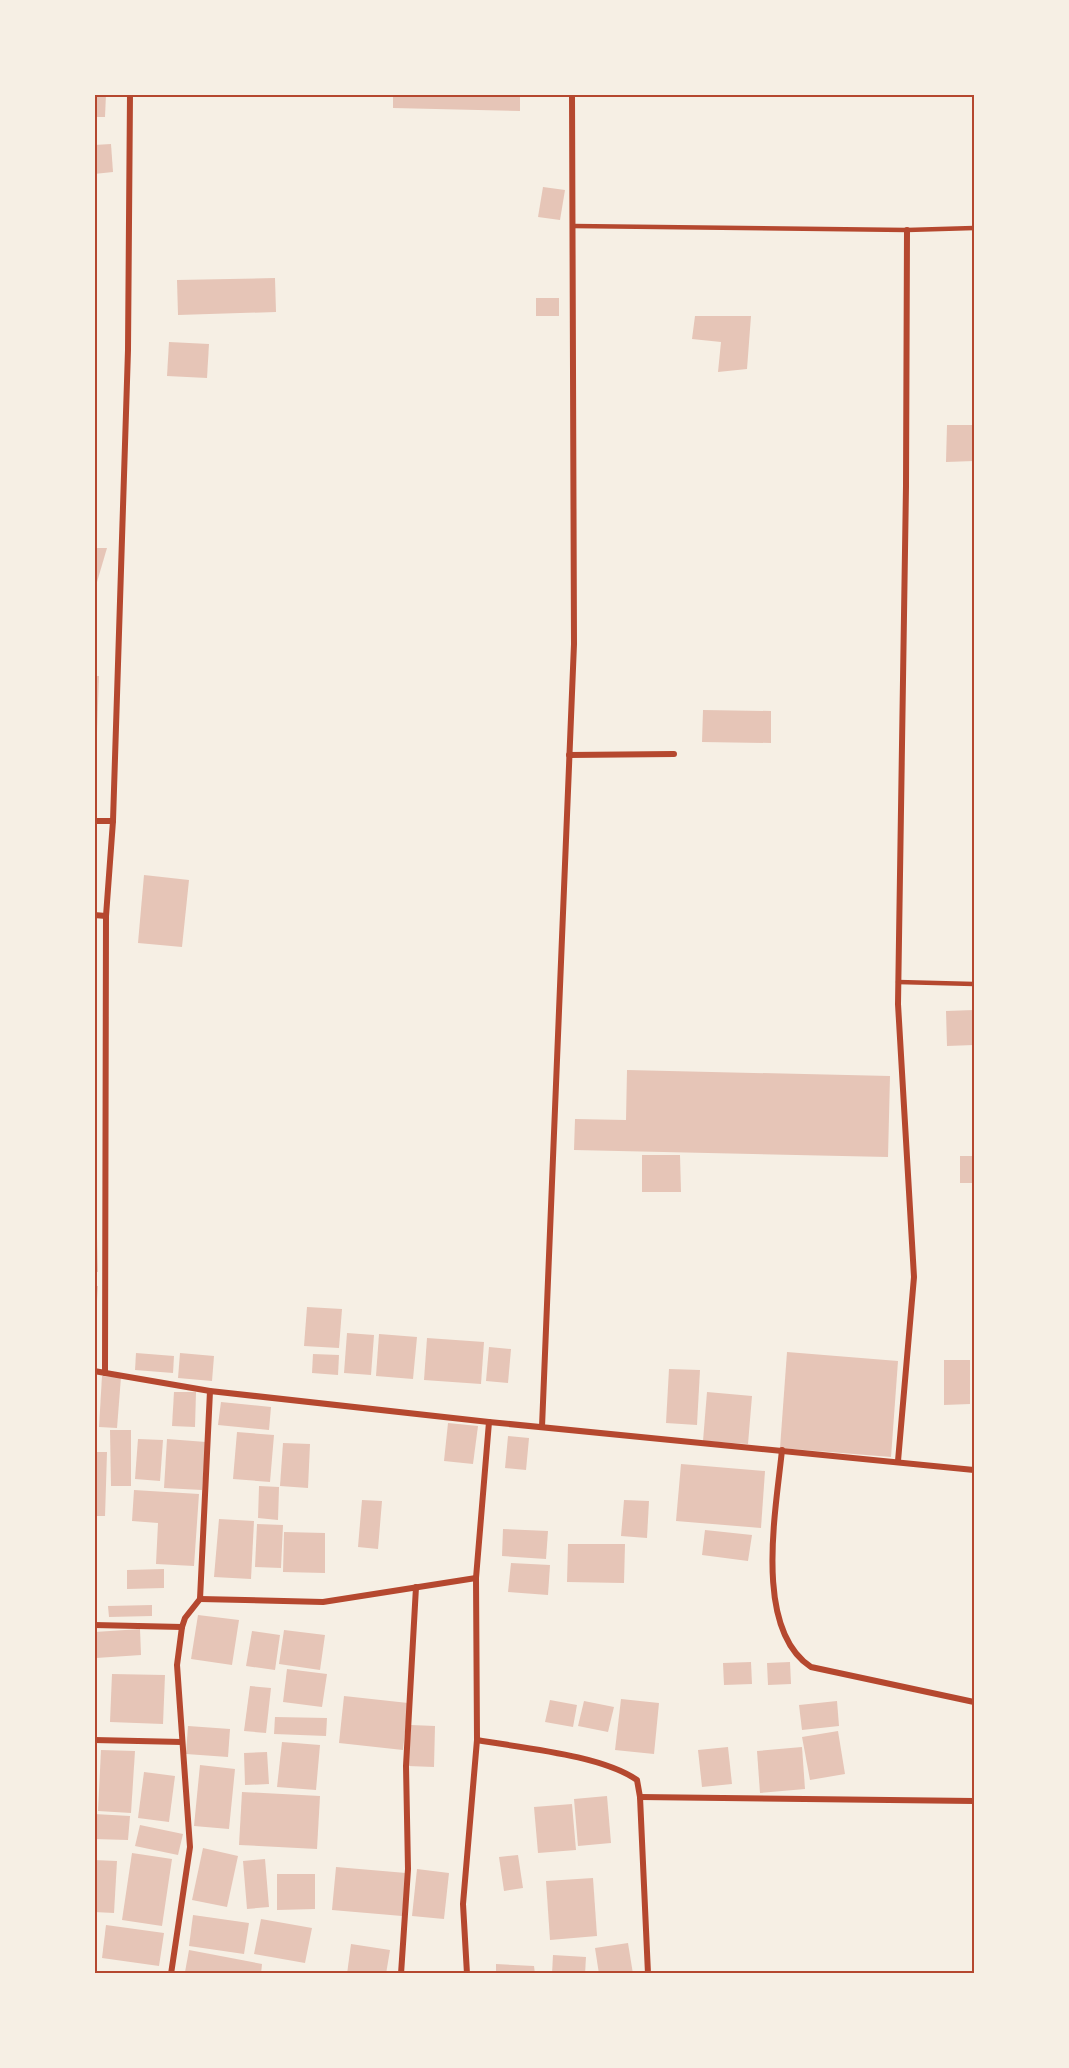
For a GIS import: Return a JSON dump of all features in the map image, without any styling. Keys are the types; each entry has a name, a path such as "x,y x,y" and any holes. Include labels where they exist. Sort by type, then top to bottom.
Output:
{"street":[{"path":"105,1372 106,916 113,821 129,350 129,94"},
{"path":"542,1427 574,644 572,94"},
{"path":"898,1461 914,1277 898,1004 906,486 907,230"},
{"path":"569,755 674,754"},
{"path":"94,821 113,821"},
{"path":"94,915 106,916"},
{"path":"94,1371 210,1390 489,1422 975,1470"},
{"path":"171,1974 190,1847 177,1665 182,1627 189,1612 200,1599 210,1390"},
{"path":"467,1974 463,1904 477,1740 476,1578 489,1422"},
{"path":"782,1450 773,1531 773,1595 780,1622 799,1660 811,1667 975,1702"},
{"path":"200,1599 323,1602 476,1578"},
{"path":"401,1974 408,1869 406,1766 416,1587"},
{"path":"94,1625 182,1627"},
{"path":"94,1740 182,1742"},
{"path":"477,1740 597,1762 624,1771 637,1780 640,1797 648,1974"},
{"path":"640,1797 975,1801"}],"lane":[{"path":"573,226 907,230 975,228"},
{"path":"898,982 975,984"}],"building":[{"path":"94,94 106,94 105,117 94,117"},
{"path":"393,94 520,94 520,111 393,108"},
{"path":"111,144 113,172 94,174 94,145"},
{"path":"543,187 565,190 560,220 538,217"},
{"path":"275,278 276,312 178,315 177,280"},
{"path":"536,298 559,298 559,316 536,316"},
{"path":"695,316 751,316 747,369 718,372 721,342 692,339"},
{"path":"169,342 209,344 207,378 167,376"},
{"path":"947,425 974,425 974,461 946,462"},
{"path":"94,548 107,548 97,582 94,582"},
{"path":"94,676 99,676 96,760 94,760"},
{"path":"703,710 771,711 771,743 702,742"},
{"path":"144,875 189,880 182,947 138,943"},
{"path":"974,1010 974,1045 947,1046 946,1011"},
{"path":"627,1070 890,1076 888,1157 574,1150 575,1119 626,1120"},
{"path":"642,1155 680,1155 681,1192 642,1192"},
{"path":"960,1156 974,1156 974,1183 960,1183"},
{"path":"94,1203 96,1203 98,1272 94,1272"},
{"path":"94,1286 98,1286 96,1315 94,1315"},
{"path":"307,1307 342,1309 339,1348 304,1346"},
{"path":"347,1333 374,1335 371,1375 344,1373"},
{"path":"379,1334 417,1337 413,1379 376,1376"},
{"path":"427,1338 484,1342 481,1384 424,1380"},
{"path":"489,1347 511,1349 508,1383 486,1381"},
{"path":"787,1352 898,1361 891,1457 780,1448"},
{"path":"136,1353 174,1356 173,1373 135,1370"},
{"path":"180,1353 214,1356 212,1381 178,1378"},
{"path":"313,1354 339,1355 338,1375 312,1373"},
{"path":"944,1360 970,1360 970,1404 944,1405"},
{"path":"669,1369 700,1370 697,1425 666,1423"},
{"path":"102,1376 121,1377 117,1428 99,1427"},
{"path":"174,1392 196,1392 195,1427 172,1426"},
{"path":"707,1392 752,1396 748,1444 703,1441"},
{"path":"221,1402 271,1407 269,1430 218,1425"},
{"path":"448,1423 478,1426 473,1464 444,1461"},
{"path":"110,1430 131,1430 131,1486 111,1486"},
{"path":"237,1432 274,1435 270,1482 233,1479"},
{"path":"508,1436 529,1438 526,1470 505,1468"},
{"path":"138,1439 163,1440 160,1481 135,1479"},
{"path":"167,1439 206,1442 202,1490 164,1488"},
{"path":"283,1443 310,1444 308,1488 280,1486"},
{"path":"94,1452 107,1452 105,1516 94,1516"},
{"path":"681,1464 765,1471 761,1528 676,1521"},
{"path":"259,1486 279,1487 278,1520 258,1518"},
{"path":"134,1490 199,1494 194,1566 156,1564 158,1523 132,1521"},
{"path":"362,1500 382,1501 378,1549 358,1547"},
{"path":"624,1500 649,1501 647,1538 621,1536"},
{"path":"219,1519 254,1521 251,1579 214,1577"},
{"path":"257,1524 283,1525 281,1568 255,1567"},
{"path":"503,1529 548,1531 546,1559 502,1556"},
{"path":"705,1530 752,1535 748,1561 702,1555"},
{"path":"284,1532 325,1533 325,1573 283,1572"},
{"path":"568,1544 625,1544 624,1583 567,1582"},
{"path":"511,1563 550,1565 548,1595 508,1592"},
{"path":"164,1569 164,1588 127,1589 127,1570"},
{"path":"152,1605 152,1616 109,1617 108,1606"},
{"path":"198,1615 239,1620 232,1665 191,1659"},
{"path":"140,1629 141,1655 96,1658 95,1632"},
{"path":"284,1630 325,1635 320,1670 279,1664"},
{"path":"252,1631 280,1635 275,1670 246,1666"},
{"path":"751,1662 752,1684 724,1685 723,1663"},
{"path":"790,1662 791,1684 768,1685 767,1663"},
{"path":"287,1669 327,1674 322,1707 283,1702"},
{"path":"112,1674 165,1675 163,1724 110,1722"},
{"path":"94,1677 97,1677 97,1718 94,1718"},
{"path":"250,1686 271,1688 266,1733 244,1731"},
{"path":"344,1696 408,1703 403,1750 339,1743"},
{"path":"621,1699 659,1703 654,1754 615,1750"},
{"path":"550,1700 577,1705 573,1727 545,1722"},
{"path":"584,1701 614,1707 608,1732 578,1726"},
{"path":"837,1701 839,1726 802,1730 799,1705"},
{"path":"275,1717 327,1718 326,1736 274,1734"},
{"path":"411,1725 435,1726 434,1767 408,1766"},
{"path":"188,1726 230,1729 228,1757 186,1754"},
{"path":"838,1731 845,1774 810,1780 802,1737"},
{"path":"282,1742 320,1745 316,1790 277,1787"},
{"path":"728,1747 732,1784 702,1787 698,1750"},
{"path":"802,1747 805,1789 760,1793 757,1751"},
{"path":"101,1750 135,1751 131,1813 98,1811"},
{"path":"267,1752 269,1784 245,1785 244,1753"},
{"path":"200,1765 235,1769 229,1829 194,1826"},
{"path":"144,1772 175,1776 169,1822 138,1818"},
{"path":"242,1792 320,1796 317,1849 239,1845"},
{"path":"607,1796 611,1843 578,1846 574,1799"},
{"path":"572,1804 576,1850 538,1853 534,1807"},
{"path":"94,1814 130,1816 128,1840 94,1839"},
{"path":"140,1825 183,1834 178,1855 135,1846"},
{"path":"203,1848 238,1856 227,1907 192,1900"},
{"path":"132,1853 172,1859 162,1926 122,1920"},
{"path":"518,1855 523,1888 504,1891 499,1857"},
{"path":"265,1859 269,1907 247,1909 243,1861"},
{"path":"94,1860 117,1861 114,1913 94,1912"},
{"path":"336,1867 406,1873 402,1916 332,1910"},
{"path":"417,1869 449,1873 444,1919 412,1916"},
{"path":"277,1874 315,1874 315,1909 277,1910"},
{"path":"593,1878 597,1936 550,1940 546,1881"},
{"path":"193,1915 249,1923 244,1954 189,1946"},
{"path":"261,1919 312,1928 305,1963 254,1954"},
{"path":"106,1925 164,1933 159,1966 102,1958"},
{"path":"628,1943 633,1974 599,1974 595,1948"},
{"path":"351,1944 390,1950 386,1974 347,1974"},
{"path":"189,1950 262,1964 261,1974 185,1972"},
{"path":"553,1955 586,1957 585,1974 552,1974"},
{"path":"496,1964 534,1966 535,1974 496,1974"}]}
